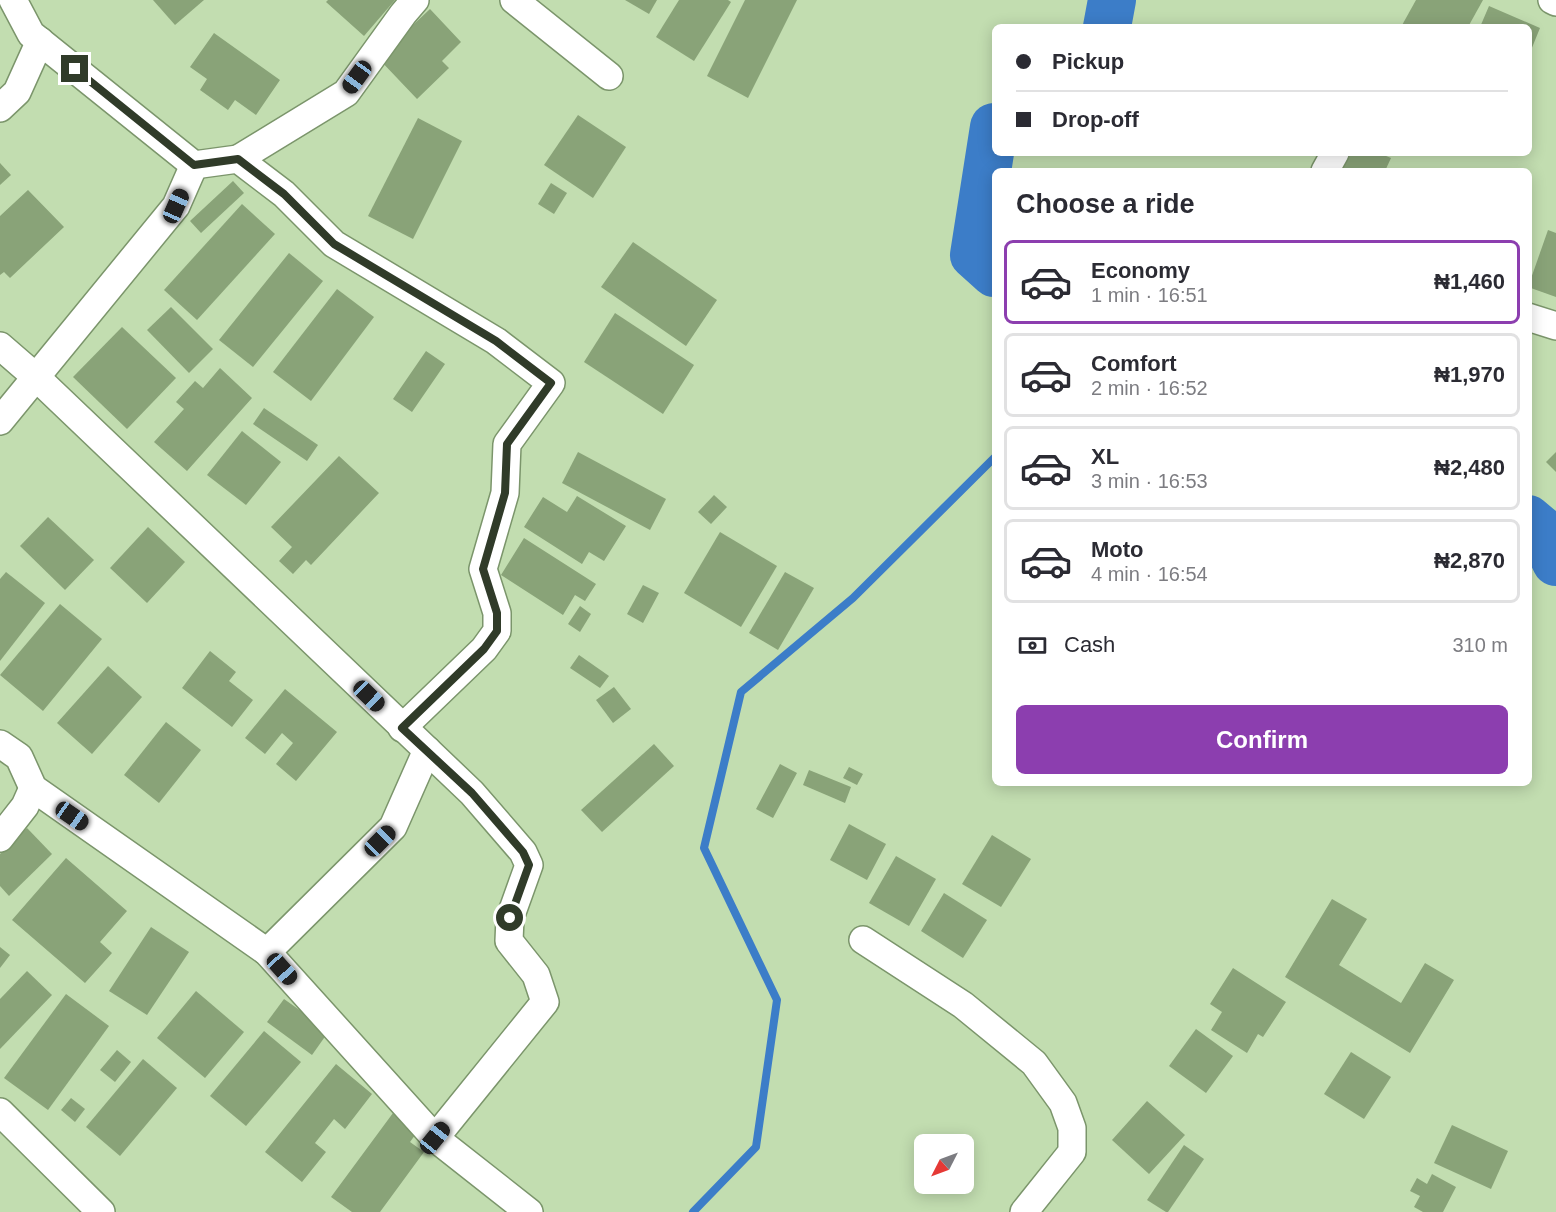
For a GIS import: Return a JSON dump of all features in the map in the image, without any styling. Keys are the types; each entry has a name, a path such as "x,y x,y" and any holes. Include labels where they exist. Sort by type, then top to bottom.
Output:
{"street":[{"path":"13,0 31,34 194,165 238,159 346,93 415,0"},
{"path":"514,0 609,76"},
{"path":"1552,0 1556,2"},
{"path":"0,108 17,92 40,41"},
{"path":"238,159 284,194 334,244 496,341 551,383 507,444 505,493 483,569 497,613 497,631 484,649 402,728"},
{"path":"0,421 176,206 194,165"},
{"path":"1532,318 1556,326"},
{"path":"0,346 37,378 472,793 523,852 529,865 510,918 509,942 536,975 545,1002 435,1138"},
{"path":"0,744 19,757 33,788 267,952 435,1138 529,1212"},
{"path":"267,952 393,827 427,750"},
{"path":"0,838 25,806 33,788"},
{"path":"862,940 963,1005 1034,1063 1062,1103 1072,1128 1072,1152 1024,1212"},
{"path":"0,1112 101,1212"}],"building":[{"path":"153,0 204,0 175,25"},
{"path":"328,0 395,0 364,36 326,2"},
{"path":"625,0 657,0 649,14"},
{"path":"679,0 728,0 731,2 694,61 656,37"},
{"path":"745,0 797,0 748,98 707,76"},
{"path":"1416,0 1483,0 1470,24 1403,24"},
{"path":"1489,6 1531,24 1481,24"},
{"path":"430,9 461,42 442,61 449,68 417,99 378,58"},
{"path":"1532,25 1540,28 1532,48"},
{"path":"214,33 280,80 256,115 235,100 228,110 200,90 207,79 190,67"},
{"path":"578,115 626,147 593,198 544,165"},
{"path":"418,118 462,141 413,239 368,216"},
{"path":"1344,156 1391,158 1386,168 1338,168"},
{"path":"0,163 11,175 0,185"},
{"path":"233,181 244,193 201,233 190,221"},
{"path":"551,183 567,193 554,214 538,204"},
{"path":"28,190 64,227 10,278 4,272 0,275 0,216"},
{"path":"242,204 275,234 197,320 164,290"},
{"path":"1548,230 1556,233 1556,297 1532,288 1532,276"},
{"path":"633,242 717,300 686,346 601,287"},
{"path":"289,253 323,281 253,367 219,340"},
{"path":"337,289 374,317 311,401 273,372"},
{"path":"171,307 213,349 189,373 147,330"},
{"path":"615,313 694,365 663,414 584,362"},
{"path":"122,327 176,378 127,429 73,377"},
{"path":"426,351 445,364 412,412 393,399"},
{"path":"220,368 252,398 187,471 154,442 184,409 176,402 195,381 203,388"},
{"path":"264,408 318,445 307,461 253,424"},
{"path":"242,431 281,462 246,505 207,475"},
{"path":"578,452 666,499 650,530 562,483"},
{"path":"1556,452 1556,472 1546,462"},
{"path":"339,456 379,493 311,565 306,560 293,574 279,561 292,547 271,527"},
{"path":"714,495 727,507 711,524 698,512"},
{"path":"577,496 626,526 604,561 589,552 582,564 524,527 543,497 567,512"},
{"path":"48,517 94,560 65,590 20,546"},
{"path":"148,527 185,562 147,603 110,568"},
{"path":"720,532 777,566 741,627 684,593"},
{"path":"524,538 596,584 585,601 575,595 563,615 501,575"},
{"path":"6,572 45,603 0,661 0,579"},
{"path":"785,572 814,588 778,650 749,633"},
{"path":"643,585 659,593 643,623 627,614"},
{"path":"60,604 102,639 43,711 0,675"},
{"path":"580,606 591,614 580,632 568,624"},
{"path":"210,651 236,672 229,681 253,700 232,727 182,688"},
{"path":"579,655 609,676 600,688 570,668"},
{"path":"108,666 142,697 92,754 57,723"},
{"path":"614,687 631,709 613,723 596,700"},
{"path":"285,689 337,732 296,781 276,764 293,743 282,733 265,754 245,738"},
{"path":"166,722 201,750 159,803 124,775"},
{"path":"654,744 674,766 602,832 581,810"},
{"path":"780,764 797,773 773,818 756,809"},
{"path":"849,767 863,774 857,785 843,778"},
{"path":"809,770 851,787 845,803 803,785"},
{"path":"849,824 886,844 867,880 830,860"},
{"path":"27,828 52,854 9,896 0,886 0,854"},
{"path":"992,835 1031,859 1001,907 962,884"},
{"path":"896,856 936,879 909,926 869,903"},
{"path":"66,858 127,911 100,942 112,953 85,983 12,920"},
{"path":"944,893 987,920 963,958 921,931"},
{"path":"1332,899 1367,919 1339,965 1401,1003 1425,963 1454,980 1410,1053 1285,977"},
{"path":"151,927 189,952 147,1015 109,991"},
{"path":"0,947 10,955 0,968"},
{"path":"1233,968 1286,1002 1263,1037 1258,1034 1247,1053 1211,1030 1222,1012 1210,1004"},
{"path":"27,971 52,995 0,1049 0,999"},
{"path":"196,991 244,1032 205,1078 157,1038"},
{"path":"66,994 109,1026 48,1110 4,1078"},
{"path":"284,999 329,1031 312,1055 267,1022"},
{"path":"1196,1029 1233,1056 1206,1093 1169,1066"},
{"path":"264,1031 301,1062 246,1126 210,1096"},
{"path":"117,1050 131,1062 115,1082 100,1070"},
{"path":"1351,1052 1391,1077 1364,1119 1324,1094"},
{"path":"143,1059 177,1088 120,1156 86,1127"},
{"path":"336,1064 372,1094 345,1129 334,1119 315,1143 326,1152 302,1182 265,1152"},
{"path":"71,1098 85,1109 75,1122 61,1110"},
{"path":"1147,1101 1185,1135 1149,1174 1112,1140"},
{"path":"393,1113 418,1131 410,1142 424,1152 380,1212 352,1212 331,1197"},
{"path":"1452,1125 1508,1151 1491,1189 1434,1163"},
{"path":"1184,1145 1204,1159 1166,1212 1147,1200"},
{"path":"1432,1174 1456,1187 1443,1212 1423,1212 1414,1207 1420,1196 1410,1191 1417,1178 1427,1184"}],"waterway":[{"path":"1108,24 1112,0"},
{"path":"992,140 974,255 992,271"},
{"path":"693,1212 756,1147 777,1000 704,848 741,692 853,598 992,460"},
{"path":"1532,522 1540,529 1556,562"}],"route":[{"path":"75,69 194,165 238,159 284,194 334,244 496,341 551,383 507,444 505,493 483,569 497,613 497,631 484,649 402,728 472,793 523,852 529,865 510,918"}]}
